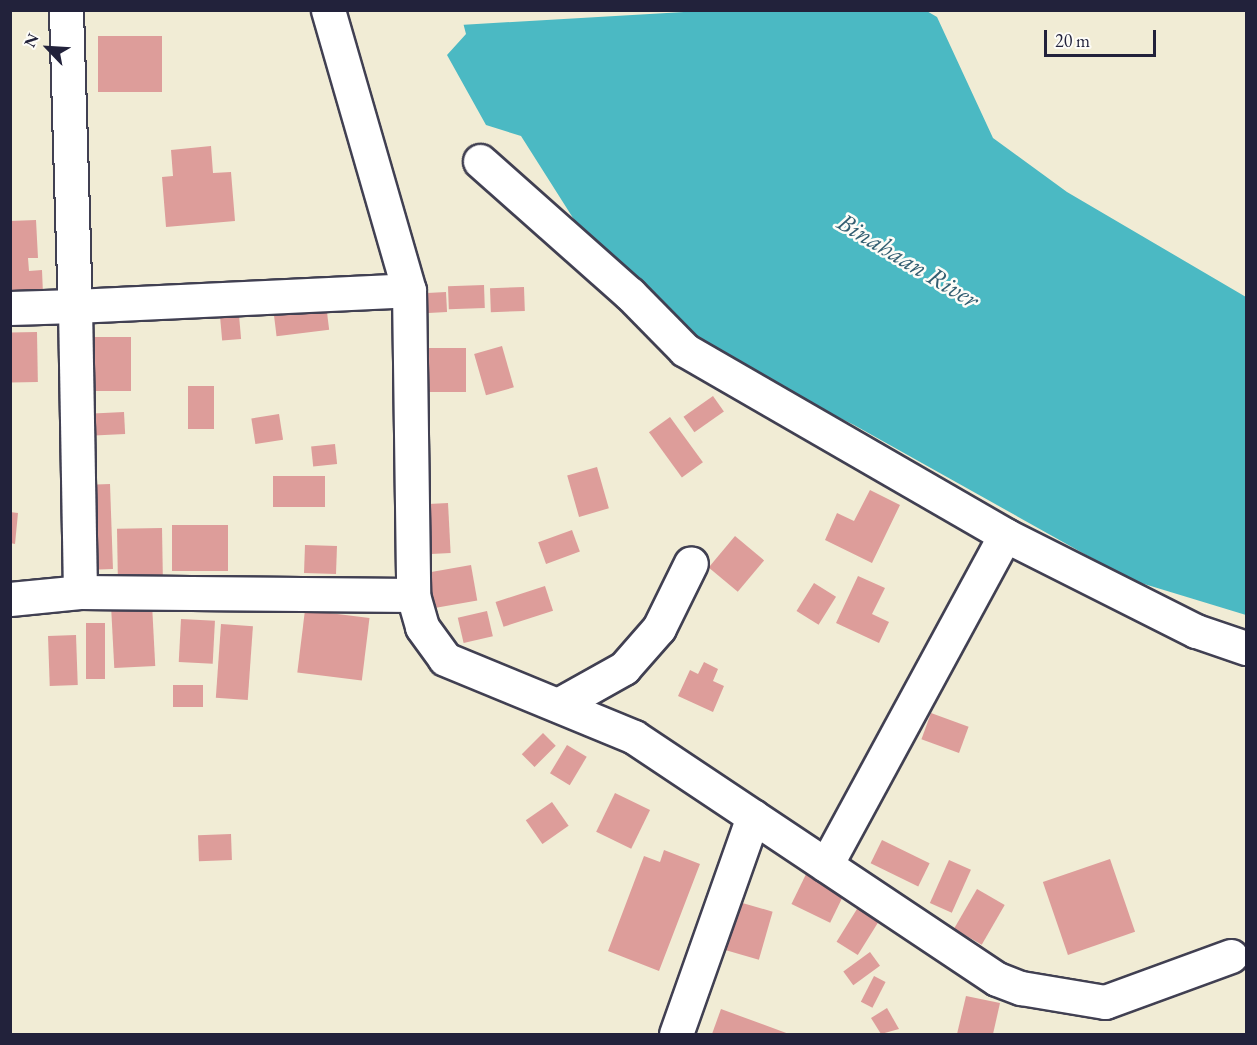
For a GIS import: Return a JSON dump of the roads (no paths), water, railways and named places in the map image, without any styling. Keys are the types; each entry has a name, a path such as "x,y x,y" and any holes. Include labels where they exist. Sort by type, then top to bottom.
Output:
{"street":[{"path":"66,10 75,306 80,592"},
{"path":"328,10 409,290 413,595 422,627 445,659 634,737 998,979 1056,997 1105,1002 1231,956"},
{"path":"480,161 630,294 685,350 1005,535 1196,631 1246,648"},
{"path":"10,308 409,290"},
{"path":"826,865 1005,535"},
{"path":"558,705 624,668 659,628 691,563"},
{"path":"10,599 80,592 413,595"},
{"path":"676,1035 753,816"}],"water":[{"name":"Binahaan River","path":"925,10 937,17 993,138 1067,192 1246,297 1246,615 1131,580 854,425 720,359 606,270 521,136 486,125 447,55 466,34 460,11"}]}
